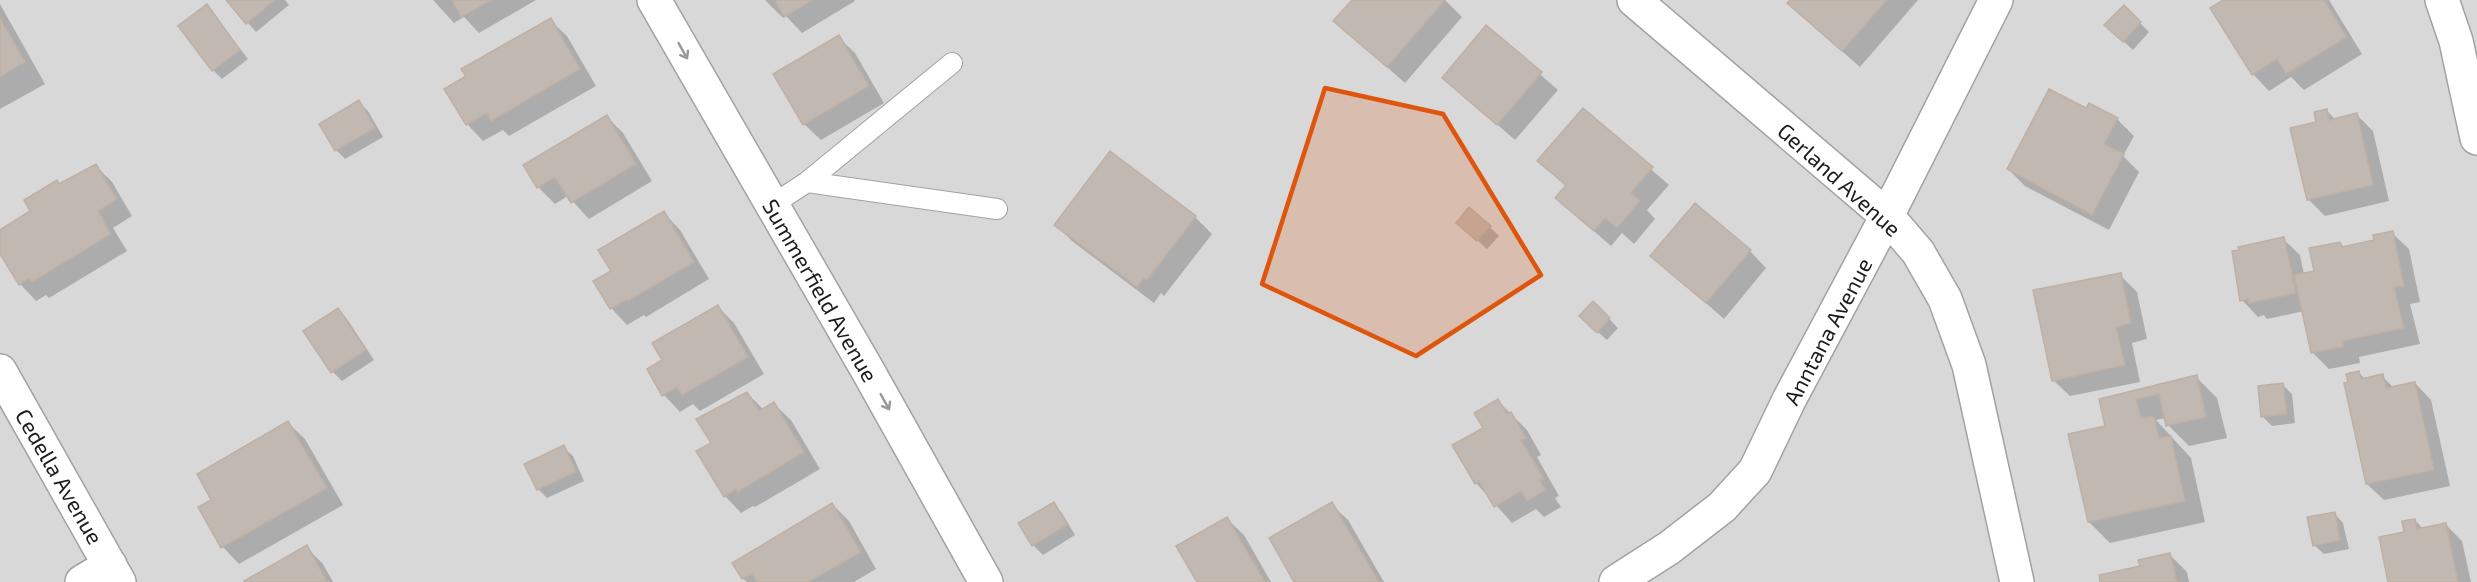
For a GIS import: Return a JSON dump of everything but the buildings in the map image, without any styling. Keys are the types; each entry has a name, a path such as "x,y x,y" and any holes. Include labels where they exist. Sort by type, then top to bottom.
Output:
{"street":[{"name":"Summerfield Avenue","path":"654,0 986,582"},
{"name":"Gerland Avenue","path":"1634,0 1887,216 1918,252 1945,299 1969,365 2017,582"},
{"name":"Anntana Avenue","path":"1616,582 1669,548 1722,507 1755,471 1789,400 1887,216 1996,0"},
{"path":"2442,0 2456,41 2477,138"},
{"name":"Cedella Avenue","path":"0,371 115,573"},
{"path":"82,582 115,573"}],"lane":[{"path":"772,205 807,182 952,63"},
{"path":"807,182 997,209"}],"highlighted area":[{"path":"1325,88 1443,114 1541,275 1416,356 1262,284"}],"shaded area":[{"path":"0,0 2477,0 2477,582 0,582"}]}
